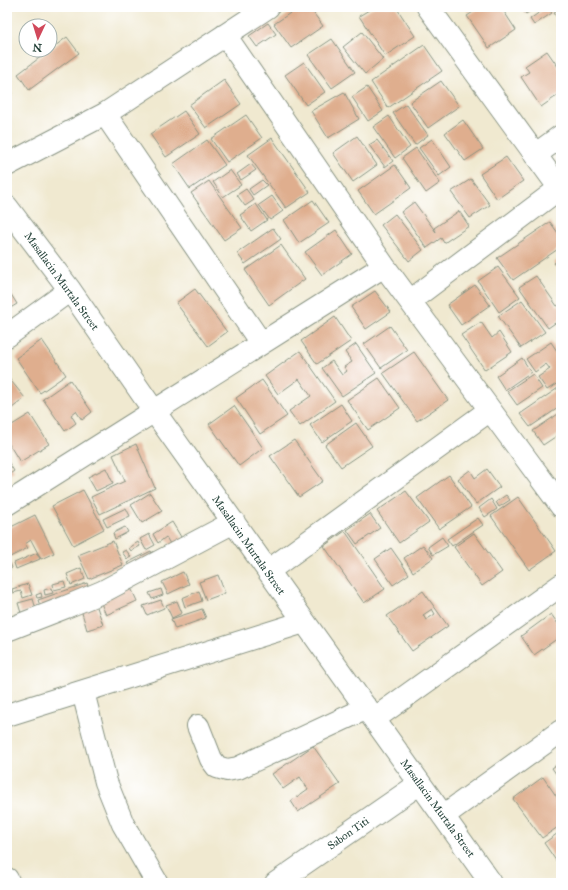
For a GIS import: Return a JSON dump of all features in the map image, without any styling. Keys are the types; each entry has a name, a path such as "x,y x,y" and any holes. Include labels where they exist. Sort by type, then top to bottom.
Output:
{"street":[{"path":"7,165 105,114 268,7"},
{"path":"410,301 560,189 428,7"},
{"path":"225,35 384,266 561,506"},
{"path":"105,114 261,343"},
{"path":"535,155 561,136"},
{"name":"Masallacin Murtala Street","path":"7,207 70,290 154,411 491,883"},
{"path":"7,504 384,266"},
{"path":"7,336 70,290"},
{"path":"268,571 490,410"},
{"path":"7,630 102,592 234,522"},
{"path":"198,726 217,767 227,770 238,768 370,714 561,585"},
{"path":"7,715 304,622"},
{"path":"83,692 106,782 123,824 157,883"},
{"path":"443,816 561,730"},
{"name":"Sabon Titi","path":"276,883 298,877 420,784"},
{"path":"7,878 9,883"}],"building":[{"path":"299,7 309,7 323,26 291,48 274,24"},
{"path":"374,7 396,7 415,36 385,56 359,16"},
{"path":"465,7 475,7 468,12"},
{"path":"481,7 501,7 516,30 489,48 467,16"},
{"path":"536,7 526,14 521,8"},
{"path":"547,7 552,13 534,25 530,19"},
{"path":"561,8 561,24 554,13"},
{"path":"268,23 276,34 257,47 249,36"},
{"path":"362,32 383,59 365,74 343,47"},
{"path":"67,37 79,53 29,90 18,74 39,58 58,58 58,44"},
{"path":"332,39 355,72 332,88 308,55"},
{"path":"424,45 442,71 388,108 371,82"},
{"path":"547,51 561,71 561,93 541,107 521,77 529,72 525,66"},
{"path":"304,62 325,92 306,105 285,75"},
{"path":"224,80 241,104 206,128 189,105"},
{"path":"441,81 459,106 428,128 410,102"},
{"path":"7,86 12,94 7,97"},
{"path":"367,87 383,111 368,121 352,97"},
{"path":"344,92 359,119 328,138 311,111"},
{"path":"406,104 428,135 415,145 393,113"},
{"path":"184,111 200,134 166,157 150,134"},
{"path":"246,115 262,138 227,162 211,139"},
{"path":"389,116 410,147 395,158 373,127"},
{"path":"463,120 483,149 465,161 445,133"},
{"path":"357,136 377,165 353,182 333,153"},
{"path":"272,138 310,192 286,208 248,155"},
{"path":"432,139 451,167 439,176 419,148"},
{"path":"207,140 225,165 190,189 173,164"},
{"path":"377,140 393,161 385,167 369,145"},
{"path":"416,148 440,183 426,193 402,158"},
{"path":"506,157 523,181 497,199 480,174"},
{"path":"251,164 256,170 241,180 237,174"},
{"path":"395,165 411,188 374,214 358,191"},
{"path":"230,170 241,185 223,197 213,182"},
{"path":"471,179 490,205 470,218 451,192"},
{"path":"262,180 267,185 253,195 249,189"},
{"path":"209,181 242,228 224,240 191,193"},
{"path":"246,189 254,200 245,206 237,195"},
{"path":"272,196 283,211 270,220 259,205"},
{"path":"313,200 329,223 299,243 284,220"},
{"path":"414,202 436,232 434,228 459,211 469,226 444,243 441,238 427,248 401,212"},
{"path":"256,204 267,220 251,231 240,215"},
{"path":"395,214 423,250 409,261 381,225"},
{"path":"550,222 561,237 561,247 513,280 497,258"},
{"path":"273,228 281,239 245,264 237,253"},
{"path":"336,230 352,254 322,275 305,252"},
{"path":"281,245 305,279 269,305 245,270"},
{"path":"561,258 561,272 554,263"},
{"path":"498,267 520,297 499,312 478,281"},
{"path":"536,276 557,306 561,304 561,319 548,328 519,287"},
{"path":"475,285 490,305 461,325 447,305"},
{"path":"7,288 17,304 7,310"},
{"path":"195,289 227,332 208,346 176,303"},
{"path":"375,291 391,312 366,329 351,307"},
{"path":"522,300 545,332 521,348 498,316"},
{"path":"335,317 351,341 317,364 301,341"},
{"path":"481,322 492,338 499,332 512,352 485,370 461,335"},
{"path":"390,326 407,350 381,368 364,344"},
{"path":"42,340 66,375 40,393 16,358"},
{"path":"551,342 561,357 561,381 547,390 538,377 550,369 546,364 535,372 526,359"},
{"path":"356,344 376,373 342,396 322,368 332,361 342,375 347,371 344,367 352,362 345,352"},
{"path":"300,351 335,401 300,426 289,411 311,396 299,379 278,394 265,376"},
{"path":"414,352 448,400 417,421 383,373"},
{"path":"522,358 531,372 505,390 496,376"},
{"path":"533,374 542,388 517,405 507,391"},
{"path":"7,376 25,398 7,412"},
{"path":"379,378 400,408 368,430 347,400"},
{"path":"70,380 92,412 82,420 76,411 71,415 76,423 65,431 43,399"},
{"path":"262,380 287,416 260,434 236,398"},
{"path":"561,386 561,406 530,427 520,414"},
{"path":"341,404 352,421 322,442 310,425"},
{"path":"234,406 263,448 239,466 209,424"},
{"path":"561,412 561,433 543,445 533,431"},
{"path":"30,414 49,444 20,462 7,441 7,428"},
{"path":"356,423 372,446 341,467 325,445"},
{"path":"294,440 323,481 299,497 270,456"},
{"path":"136,444 155,488 100,514 91,497 125,481 113,455"},
{"path":"7,460 14,471 7,476"},
{"path":"106,468 113,483 96,491 88,477"},
{"path":"487,469 500,487 476,504 458,479 470,470 475,478"},
{"path":"449,475 471,507 439,529 417,498"},
{"path":"83,490 104,529 73,545 52,506"},
{"path":"406,491 429,522 399,543 377,511"},
{"path":"150,493 162,511 142,523 131,505"},
{"path":"506,495 510,500 499,507 496,502"},
{"path":"518,497 556,551 529,570 491,516"},
{"path":"491,499 497,509 485,517 479,508"},
{"path":"126,508 130,516 107,527 103,519"},
{"path":"370,514 380,528 357,544 347,530"},
{"path":"35,515 54,553 41,559 31,540 25,544 28,548 10,557 7,553 7,529"},
{"path":"478,518 483,525 452,546 447,539"},
{"path":"172,522 184,542 173,549 166,537 158,543 153,534"},
{"path":"125,527 128,532 115,539 113,533"},
{"path":"345,531 385,589 364,603 324,546"},
{"path":"474,533 502,572 482,586 454,547"},
{"path":"149,534 155,545 146,550 140,539"},
{"path":"442,537 448,546 433,555 428,547"},
{"path":"113,541 123,565 89,579 78,555"},
{"path":"138,542 140,546 131,551 129,548"},
{"path":"423,545 433,558 413,572 404,558"},
{"path":"391,548 409,574 393,585 375,559"},
{"path":"126,550 131,557 127,559 122,552"},
{"path":"151,551 156,560 132,572 127,563"},
{"path":"37,553 40,559 16,569 14,563"},
{"path":"7,556 12,568 7,571"},
{"path":"81,568 85,579 71,585 67,574"},
{"path":"183,572 189,584 168,594 162,582"},
{"path":"7,574 10,582 7,583"},
{"path":"218,575 225,593 206,600 199,582"},
{"path":"64,581 66,587 54,590 53,584"},
{"path":"87,583 91,592 41,609 38,600"},
{"path":"28,584 32,595 23,598 21,591 13,593 12,589"},
{"path":"51,588 53,593 45,595 44,590"},
{"path":"131,588 137,601 106,615 100,601"},
{"path":"161,589 163,595 152,599 149,593"},
{"path":"199,591 202,601 185,607 182,598"},
{"path":"423,591 448,626 412,651 387,616","holes":["432,609 435,614 426,620 423,615"]},
{"path":"41,593 42,597 37,598 36,595"},
{"path":"33,599 36,609 21,613 18,603"},
{"path":"161,600 164,608 147,615 143,606"},
{"path":"95,601 103,625 87,630 80,606"},
{"path":"177,601 182,613 172,618 166,605"},
{"path":"202,609 206,618 175,629 171,619"},
{"path":"551,614 561,628 561,636 534,655 521,636"},
{"path":"313,746 340,784 298,812 291,801 308,789 300,777 283,789 272,774"},
{"path":"561,762 561,781 552,768"},
{"path":"543,777 561,803 561,825 542,838 513,799"},
{"path":"561,831 561,868 544,843"}]}
